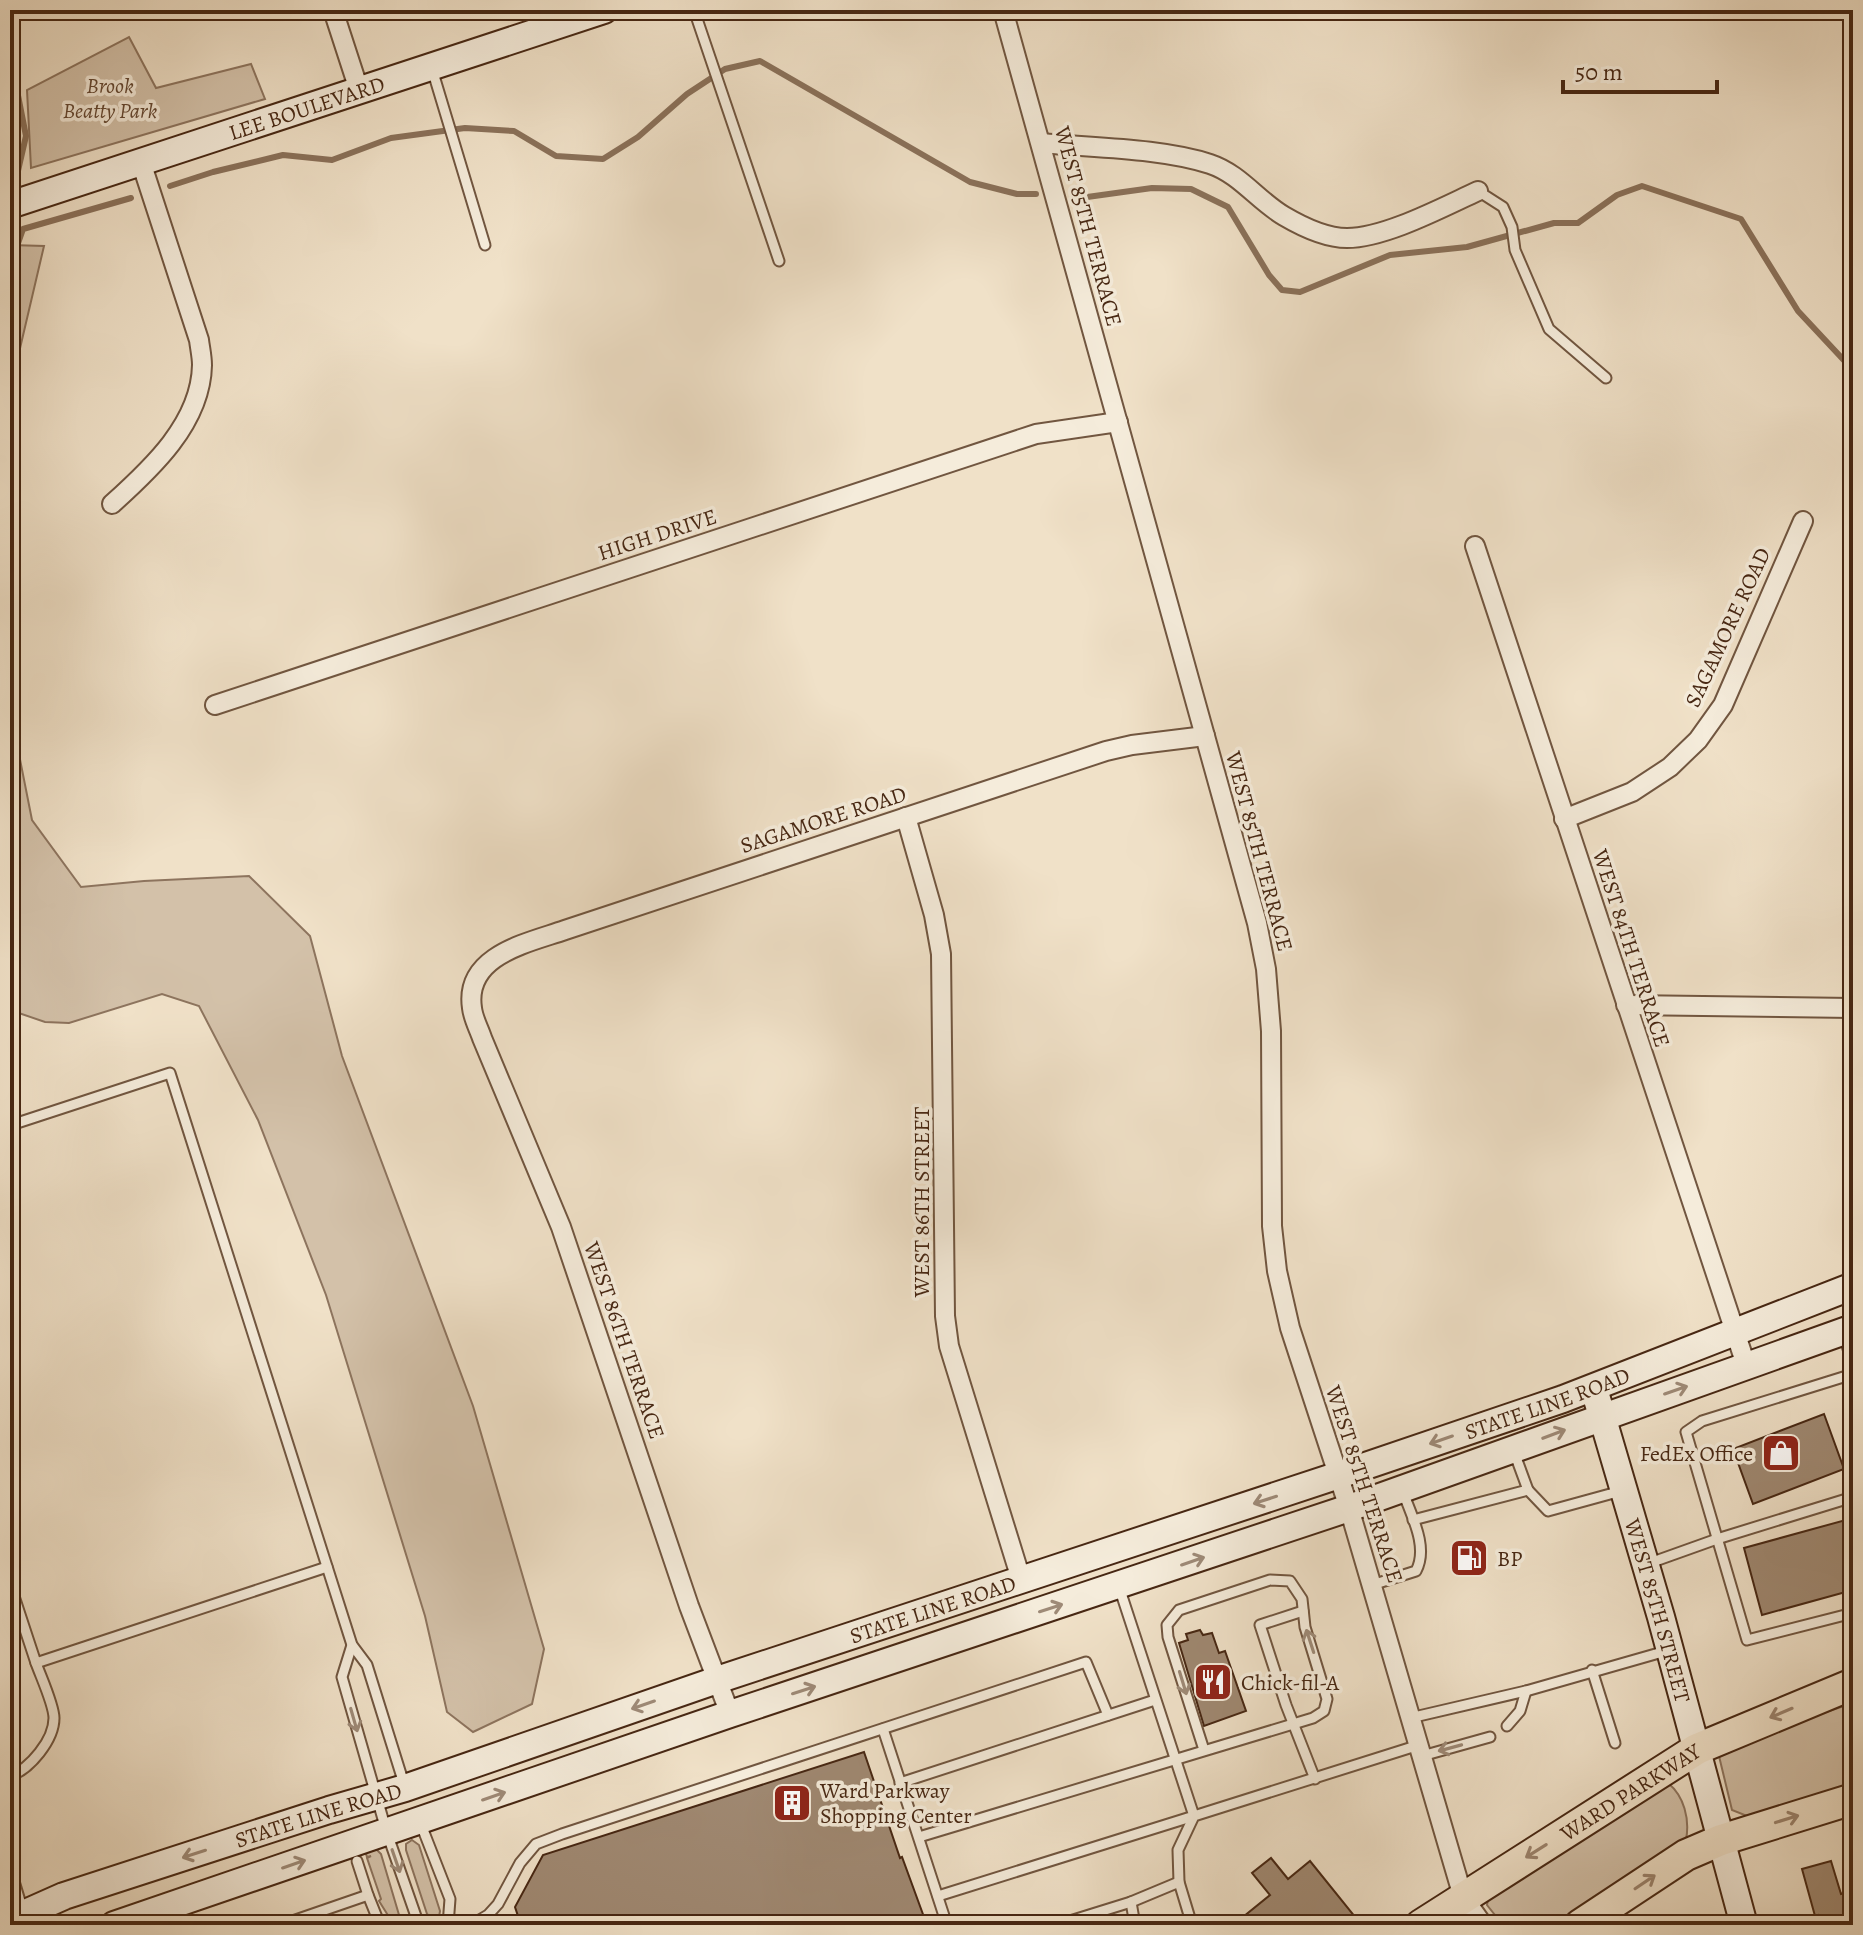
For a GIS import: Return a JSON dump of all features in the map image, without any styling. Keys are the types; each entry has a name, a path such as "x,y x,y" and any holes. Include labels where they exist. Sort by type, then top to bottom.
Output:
{"main road":[{"name":"LEE BOULEVARD","path":"10,205 604,10"},
{"name":"STATE LINE ROAD","path":"17,1918 64,1896 405,1788 717,1680 1594,1388 1853,1286"},
{"name":"STATE LINE ROAD","path":"114,1925 730,1714 1119,1587 1848,1330"},
{"name":"WEST 85TH STREET","path":"1594,1388 1744,1925"},
{"name":"WARD PARKWAY","path":"1421,1925 1697,1749 1853,1684"},
{"path":"1580,1925 1686,1855 1721,1840 1853,1799"}],"street":[{"path":"333,10 359,90"},
{"name":"WEST 85TH TERRACE","path":"1003,10 1257,923 1266,969 1271,1031 1272,1226 1277,1271 1290,1328 1339,1475 1463,1897 1483,1925"},
{"path":"1041,143 1160,154 1209,164 1230,173 1282,215 1316,231 1346,238 1397,225 1478,191"},
{"path":"112,504 166,451 195,399 202,366 199,340 141,162"},
{"name":"HIGH DRIVE","path":"215,705 1036,434 1118,422"},
{"name":"SAGAMORE ROAD","path":"1564,819 1632,792 1670,767 1698,740 1723,705 1803,521"},
{"name":"WEST 84TH TERRACE","path":"1475,546 1746,1365"},
{"name":"SAGAMORE ROAD","path":"473,984 490,959 509,950 1106,751 1205,736"},
{"name":"WEST 86TH STREET","path":"906,817 934,915 941,954 945,1316 949,1346 1021,1579"},
{"name":"WEST 86TH TERRACE","path":"473,984 471,1008 561,1227 689,1606 730,1714"},
{"path":"1626,1005 1853,1008"}],"lane":[{"path":"694,10 779,261"},
{"path":"431,66 485,245"},
{"path":"1478,191 1503,207 1512,227 1515,250 1549,329 1606,378"},
{"path":"10,1128 11,1125 170,1073 352,1645 367,1665 405,1788"},
{"path":"1848,1330 1853,1366"},
{"path":"1853,1374 1702,1421 1686,1432 1747,1640 1853,1613"},
{"path":"1513,1450 1528,1490 1548,1511 1624,1490"},
{"path":"1372,1585 1416,1571 1421,1562 1419,1539 1402,1489"},
{"path":"1413,1520 1528,1490"},
{"path":"1645,1565 1853,1497"},
{"path":"36,1663 327,1567"},
{"path":"919,1837 1313,1718 1324,1711 1327,1699 1305,1627 1297,1588 1290,1581 1270,1580 1179,1610 1167,1625 1168,1637 1204,1750"},
{"path":"10,1584 54,1717 44,1749 18,1773 10,1776"},
{"path":"1119,1587 1194,1816 1178,1850 1179,1882 1192,1925"},
{"path":"1303,1611 1260,1625 1315,1779"},
{"path":"352,1645 342,1677 375,1796 419,1925"},
{"path":"1410,1718 1526,1691 1669,1650"},
{"path":"471,1925 488,1915 498,1904 520,1863 536,1844 1086,1662 1108,1715"},
{"path":"1592,1670 1615,1743"},
{"path":"1507,1721 1520,1711 1526,1691"},
{"path":"900,1783 1155,1700"},
{"path":"883,1729 947,1925"},
{"path":"938,1896 1315,1779 1421,1750 1478,1741 1487,1733"},
{"path":"420,1822 450,1899 448,1925"},
{"path":"357,1861 380,1925"},
{"path":"10,1868 17,1918"},
{"path":"1057,1925 1131,1902 1179,1882"},
{"path":"281,1925 368,1895"},
{"path":"1131,1902 1135,1925"}],"green space":[{"name":"Brook Beatty Park","path":"129,37 156,88 251,64 265,99 31,168 27,90"},
{"path":"10,245 44,246 10,391"},
{"path":"10,709 32,820 81,887 249,876 310,936 342,1056 473,1406 544,1649 532,1704 473,1732 447,1712 425,1616 326,1295 258,1120 199,1006 162,994 69,1023 45,1022 10,1010"},
{"path":"1853,1703 1853,1784 1747,1816 1732,1810 1719,1756 1802,1720"},
{"path":"1668,1783 1678,1794 1684,1808 1686,1840 1555,1925 1503,1925 1487,1905 1489,1894"},
{"path":"412,1840 419,1845 440,1911 439,1917 434,1919 427,1914 406,1850 406,1844"},
{"path":"376,1849 381,1854 402,1925 394,1925 379,1901 381,1899 367,1858 371,1856 367,1857 365,1851"}],"building":[{"path":"1824,1414 1844,1469 1753,1504 1733,1449"},
{"path":"1853,1518 1853,1590 1762,1615 1744,1548"},
{"name":"Chick-fil-A","path":"1200,1630 1203,1635 1212,1633 1219,1653 1225,1651 1246,1711 1204,1726 1179,1643 1188,1640 1186,1634"},
{"name":"Ward Parkway Shopping Center","path":"864,1752 900,1858 930,1925 521,1925 515,1907 543,1855"},
{"path":"1271,1858 1288,1879 1310,1861 1356,1918 1347,1925 1249,1925 1243,1917 1270,1895 1252,1873"},
{"path":"1831,1861 1841,1894 1853,1891 1853,1915 1821,1924 1818,1915 1815,1916 1802,1869"}],"waterway":[{"path":"170,186 283,155 332,160 391,138 465,128 514,131 556,156 603,159 638,137 687,94 725,69 760,61 970,182 1017,194 1036,194"},
{"path":"10,72 15,80 26,136 17,175"},
{"path":"1080,198 1152,188 1191,189 1228,207 1269,275 1282,290 1300,292 1390,255 1467,247 1554,223 1578,223 1617,195 1642,186 1741,219 1798,311 1853,370"},
{"path":"10,266 23,229 131,198"}],"place":[{"name":"FedEx Office","path":"1781,1453"},
{"name":"BP","path":"1469,1558"},
{"name":"Chick-fil-A","path":"1213,1682"},
{"name":"Ward Parkway Shopping Center","path":"792,1803"}]}
